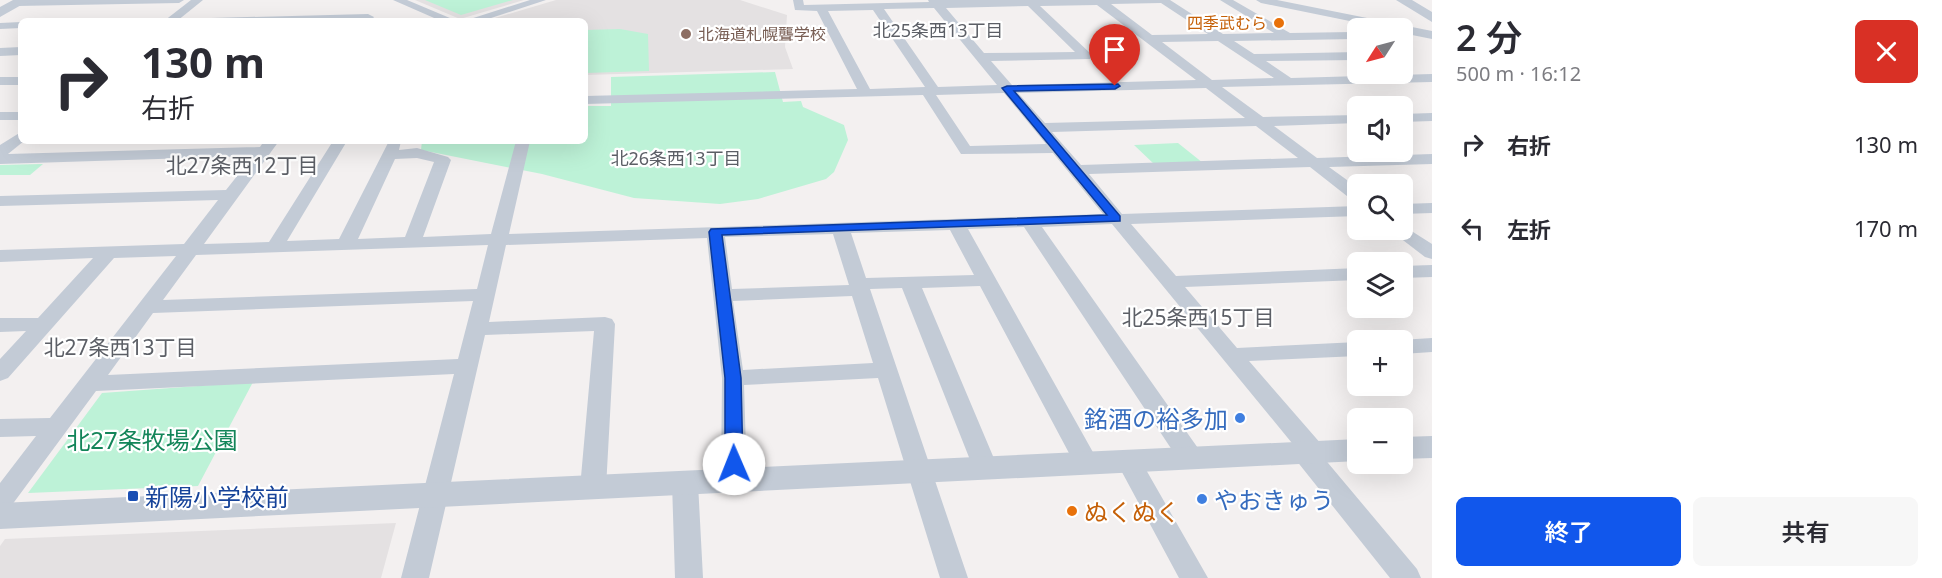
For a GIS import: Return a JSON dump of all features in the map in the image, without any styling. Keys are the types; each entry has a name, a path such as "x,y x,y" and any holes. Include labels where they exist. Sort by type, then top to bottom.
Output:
{"street":[{"path":"0,13 20,2 179,0"},
{"path":"175,18 198,0"},
{"path":"398,0 443,18"},
{"path":"480,18 541,0"},
{"path":"798,0 799,8 877,7 935,3 1161,0 1287,81"},
{"path":"1225,0 1287,36"},
{"path":"1261,0 1347,21"},
{"path":"1404,0 1432,18"},
{"path":"1100,1 1347,188"},
{"path":"935,3 1230,355 1407,578"},
{"path":"980,57 1086,56 1031,3"},
{"path":"877,7 966,151 1057,148"},
{"path":"821,8 865,92"},
{"path":"336,18 367,18"},
{"path":"0,26 18,25"},
{"path":"1413,31 1432,35"},
{"path":"1150,39 1347,35"},
{"path":"0,52 18,51"},
{"path":"1251,58 1347,56"},
{"path":"1413,77 1432,78"},
{"path":"588,100 1347,78"},
{"path":"0,81 18,81"},
{"path":"0,116 18,116"},
{"path":"1413,118 1432,117"},
{"path":"1040,128 1347,119"},
{"path":"0,153 18,138"},
{"path":"275,246 338,144"},
{"path":"415,578 522,144"},
{"path":"0,159 268,146"},
{"path":"1,514 56,427 268,146"},
{"path":"346,244 392,148 443,160 412,242"},
{"path":"1076,170 1432,159"},
{"path":"0,201 231,195"},
{"path":"1413,209 1432,208"},
{"path":"0,256 1347,211"},
{"path":"1029,221 1191,458"},
{"path":"956,224 1087,463"},
{"path":"840,228 954,578"},
{"path":"715,232 733,378 734,481"},
{"path":"1413,239 1432,253"},
{"path":"0,374 109,252"},
{"path":"1413,272 1432,271"},
{"path":"1168,282 1347,274"},
{"path":"723,295 986,280"},
{"path":"910,283 985,468"},
{"path":"148,307 484,295"},
{"path":"0,325 44,324"},
{"path":"476,329 605,324 592,488"},
{"path":"1413,346 1432,345"},
{"path":"1230,355 1347,350"},
{"path":"89,384 466,366"},
{"path":"733,378 887,370"},
{"path":"0,428 56,427"},
{"path":"1413,448 1432,447"},
{"path":"1,514 592,488 1347,451"},
{"path":"1128,461 1194,578"},
{"path":"685,483 689,578"}],"shaded area":[{"path":"415,0 524,0 463,18 458,18"},
{"name":"北海道札幌聾学校","path":"556,0 740,0 787,15 785,47 793,69 588,75 588,18 495,18"},
{"path":"396,523 381,578 0,578 0,546 5,539"}],"green space":[{"path":"425,0 513,0 461,15"},
{"path":"620,29 648,34 649,71 588,73 588,30"},
{"path":"775,72 783,102 801,101 803,107 844,125 848,140 834,172 826,179 758,199 720,204 634,198 542,174 421,150 422,144 588,144 588,106 611,106 611,77"},
{"path":"1178,143 1203,163 1154,164 1134,145"},
{"path":"43,164 30,175 0,175 0,165"},
{"name":"北27条牧場公園","path":"253,382 198,486 28,493 102,393"}],"place":[{"name":"四季武むら","path":"1279,23"},
{"name":"北海道札幌聾学校","path":"686,34"},
{"name":"銘酒の裕多加","path":"1240,418"},
{"name":"新陽小学校前","path":"133,496"},
{"name":"やおきゅう","path":"1202,499"},
{"name":"ぬくぬく","path":"1072,511"}],"district":[{"name":"北25条西13丁目","path":"938,30"},
{"name":"北26条西13丁目","path":"676,158"},
{"name":"北27条西12丁目","path":"242,165"},
{"name":"北25条西15丁目","path":"1198,317"},
{"name":"北27条西13丁目","path":"120,347"}],"route":[{"path":"734,464 733,378 715,232 1116,219 1007,88 1115,86"}]}
